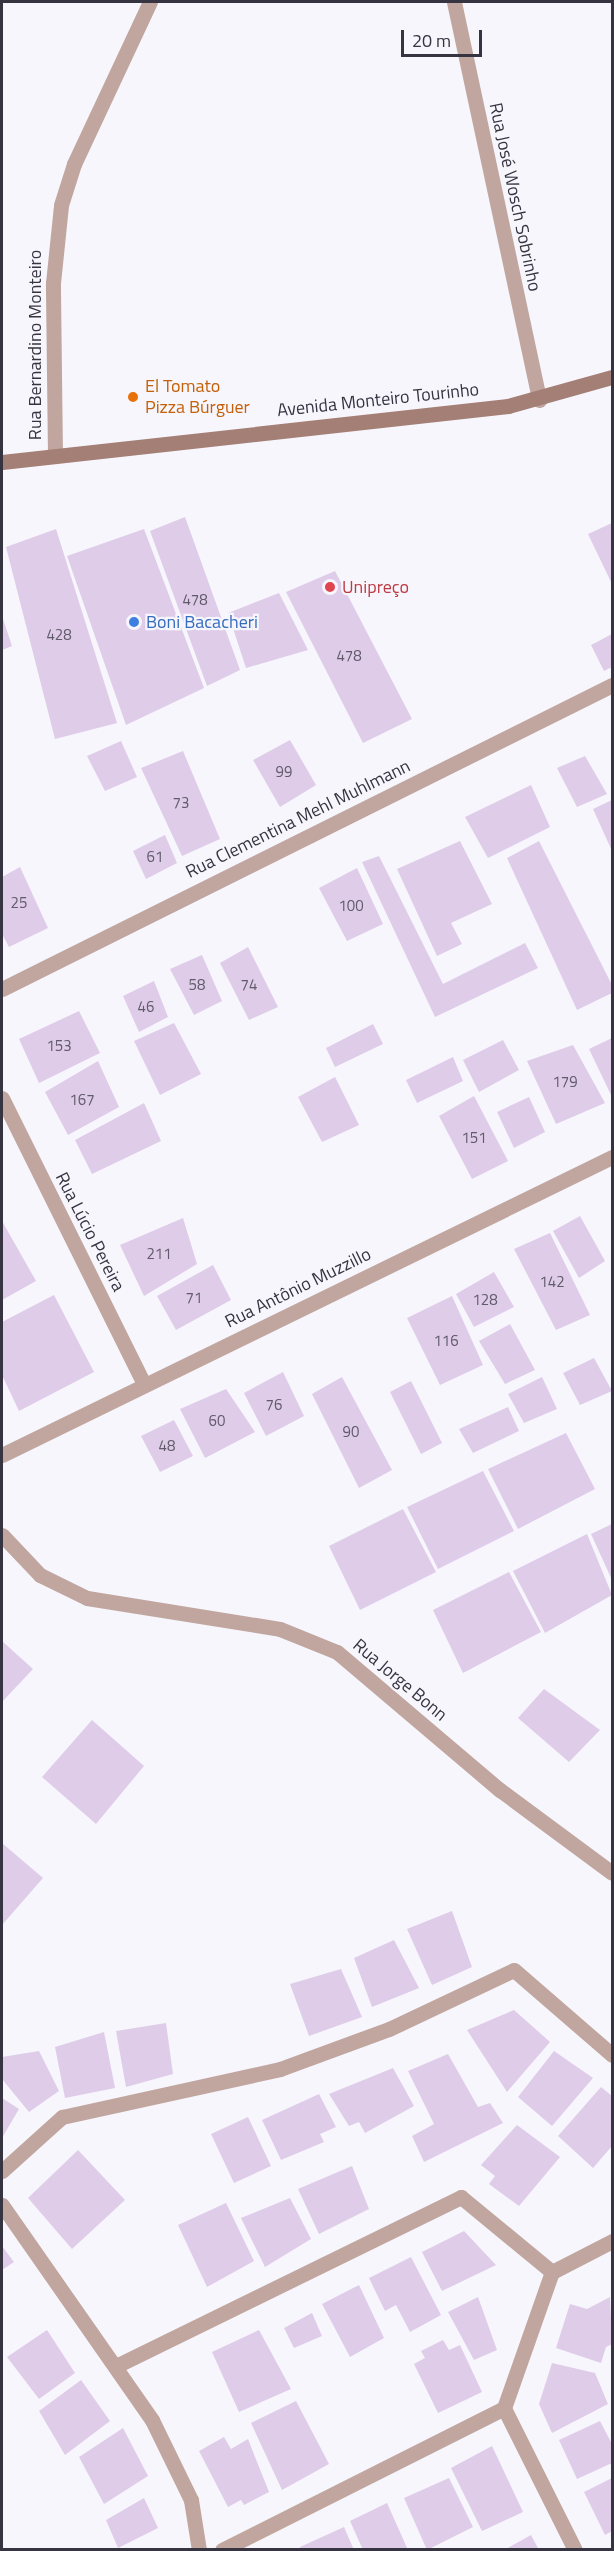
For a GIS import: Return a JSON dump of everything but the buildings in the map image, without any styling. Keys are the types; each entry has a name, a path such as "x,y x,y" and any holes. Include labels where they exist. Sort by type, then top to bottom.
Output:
{"main road":[{"name":"Avenida Monteiro Tourinho","path":"2,462 538,400 612,377"}],"street":[{"name":"Rua Bernardino Monteiro","path":"55,455 53,283 61,205 74,164 150,2"},
{"name":"Rua José Wosch Sobrinho","path":"454,2 538,400"},
{"name":"Rua Clementina Mehl Muhlmann","path":"2,988 612,685"},
{"name":"Rua Lúcio Pereira","path":"2,1098 144,1384"},
{"name":"Rua Antônio Muzzillo","path":"2,1455 612,1157"},
{"name":"Rua Jorge Bonn","path":"2,1535 40,1575 87,1598 280,1629 337,1652 500,1790 612,1873"},
{"path":"2,2171 62,2117 280,2069 389,2029 513,1970 612,2055"},
{"path":"118,2365 461,2197 552,2272"},
{"path":"2,2205 118,2365 152,2420 192,2500 199,2550"},
{"path":"222,2550 504,2408 552,2272 612,2241"},
{"path":"504,2408 575,2550"}],"place":[{"name":"El Tomato Pizza Búrguer","path":"133,397"},
{"name":"Unipreço","path":"330,587"},
{"name":"Boni Bacacheri","path":"134,622"}]}
